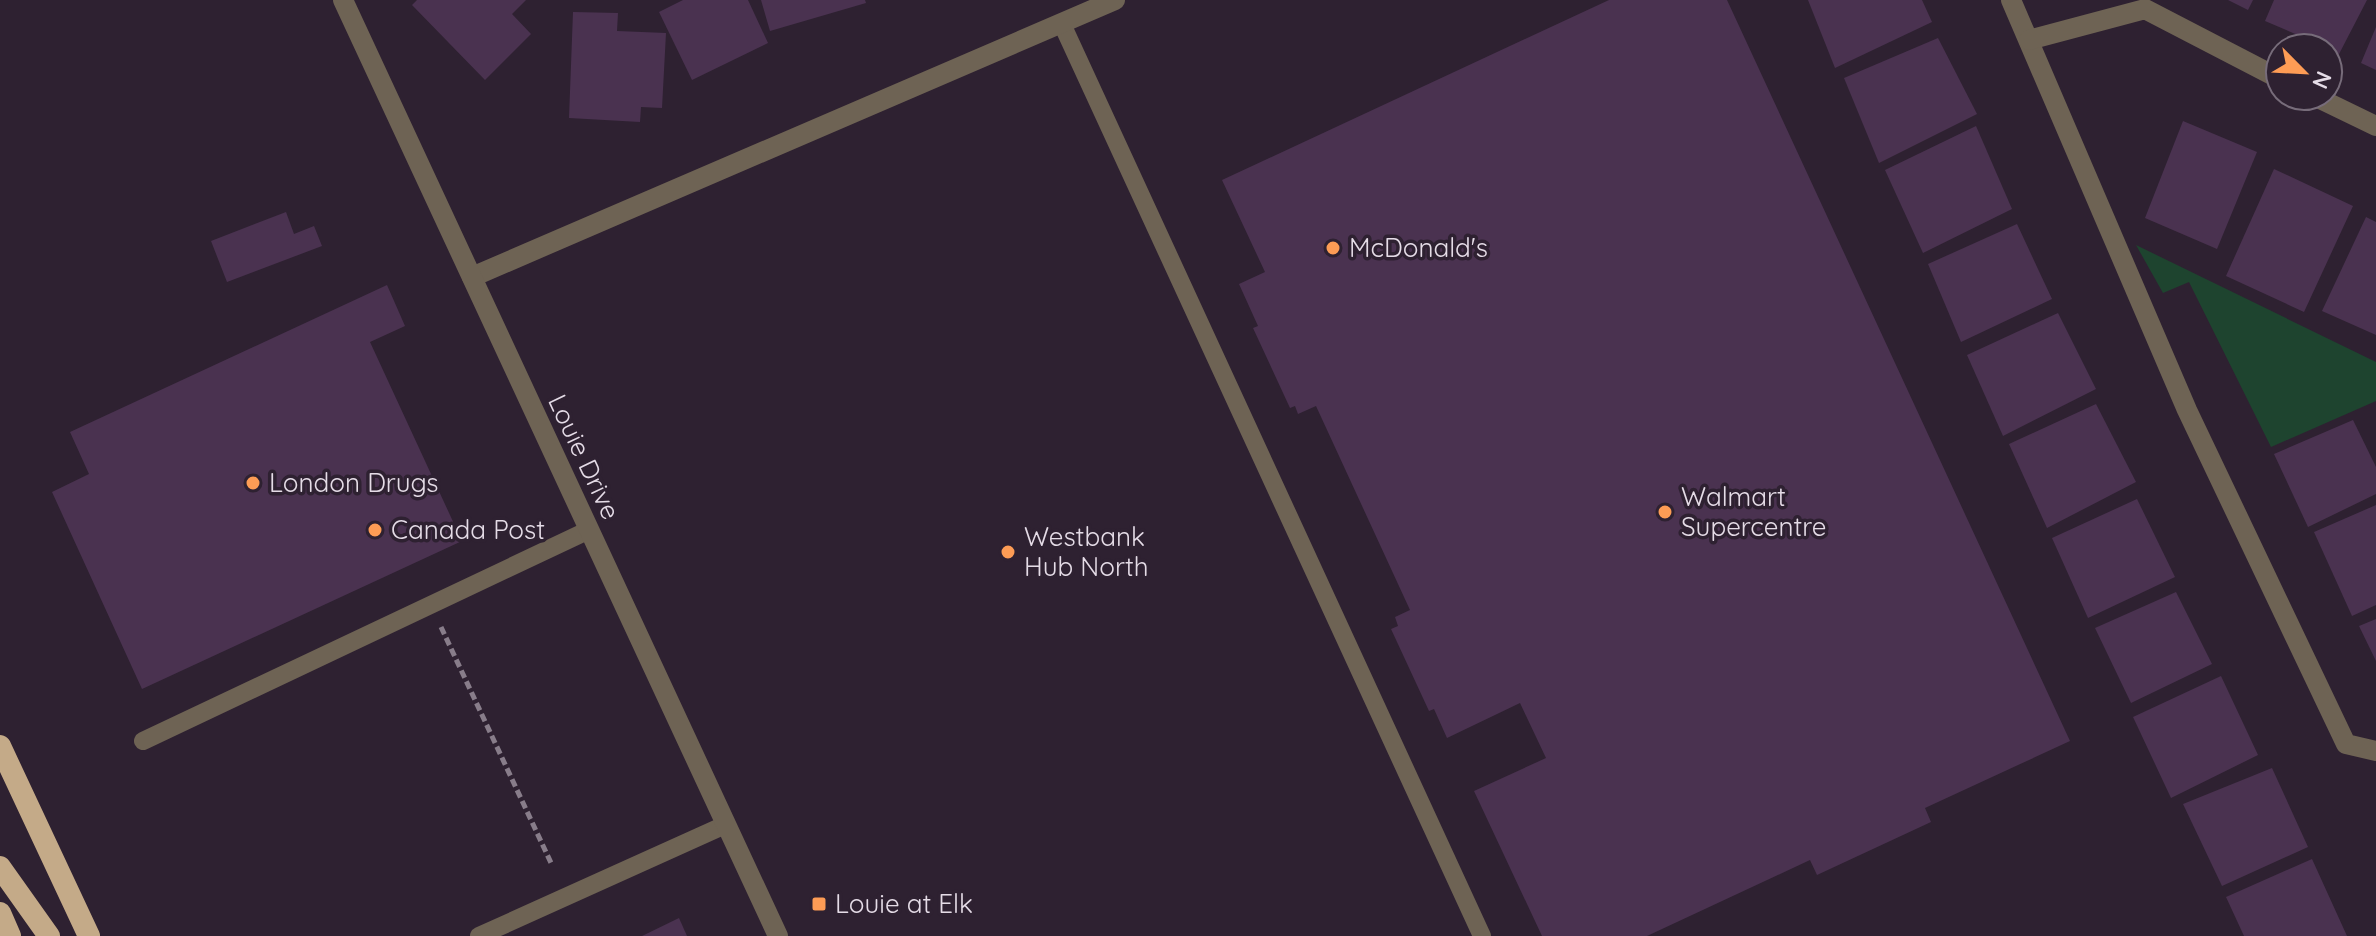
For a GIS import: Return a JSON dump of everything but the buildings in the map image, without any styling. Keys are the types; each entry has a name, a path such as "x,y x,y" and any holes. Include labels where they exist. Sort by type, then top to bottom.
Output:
{"highway":[{"path":"0,746 89,936"},
{"path":"0,867 49,936"},
{"path":"0,913 10,936"}],"street":[{"name":"Louie Drive","path":"343,0 778,936"},
{"path":"472,277 1115,0"},
{"path":"2011,0 2187,410 2276,602 2346,744 2376,751"},
{"path":"2029,40 2145,9 2264,71"},
{"path":"2344,111 2376,126"}],"lane":[{"path":"1062,24 1482,936"},
{"path":"143,741 589,530"},
{"path":"479,936 725,825"}],"path":[{"path":"431,605 552,865"}],"green space":[{"path":"2136,245 2376,362 2376,401 2271,447 2189,282 2163,293"}],"place":[{"name":"McDonald's","path":"1333,248"},
{"name":"London Drugs","path":"253,483"},
{"name":"Walmart Supercentre","path":"1665,512"},
{"name":"Canada Post","path":"375,530"},
{"name":"Westbank Hub North","path":"1008,552"},
{"name":"Louie at Elk","path":"819,904"}]}
